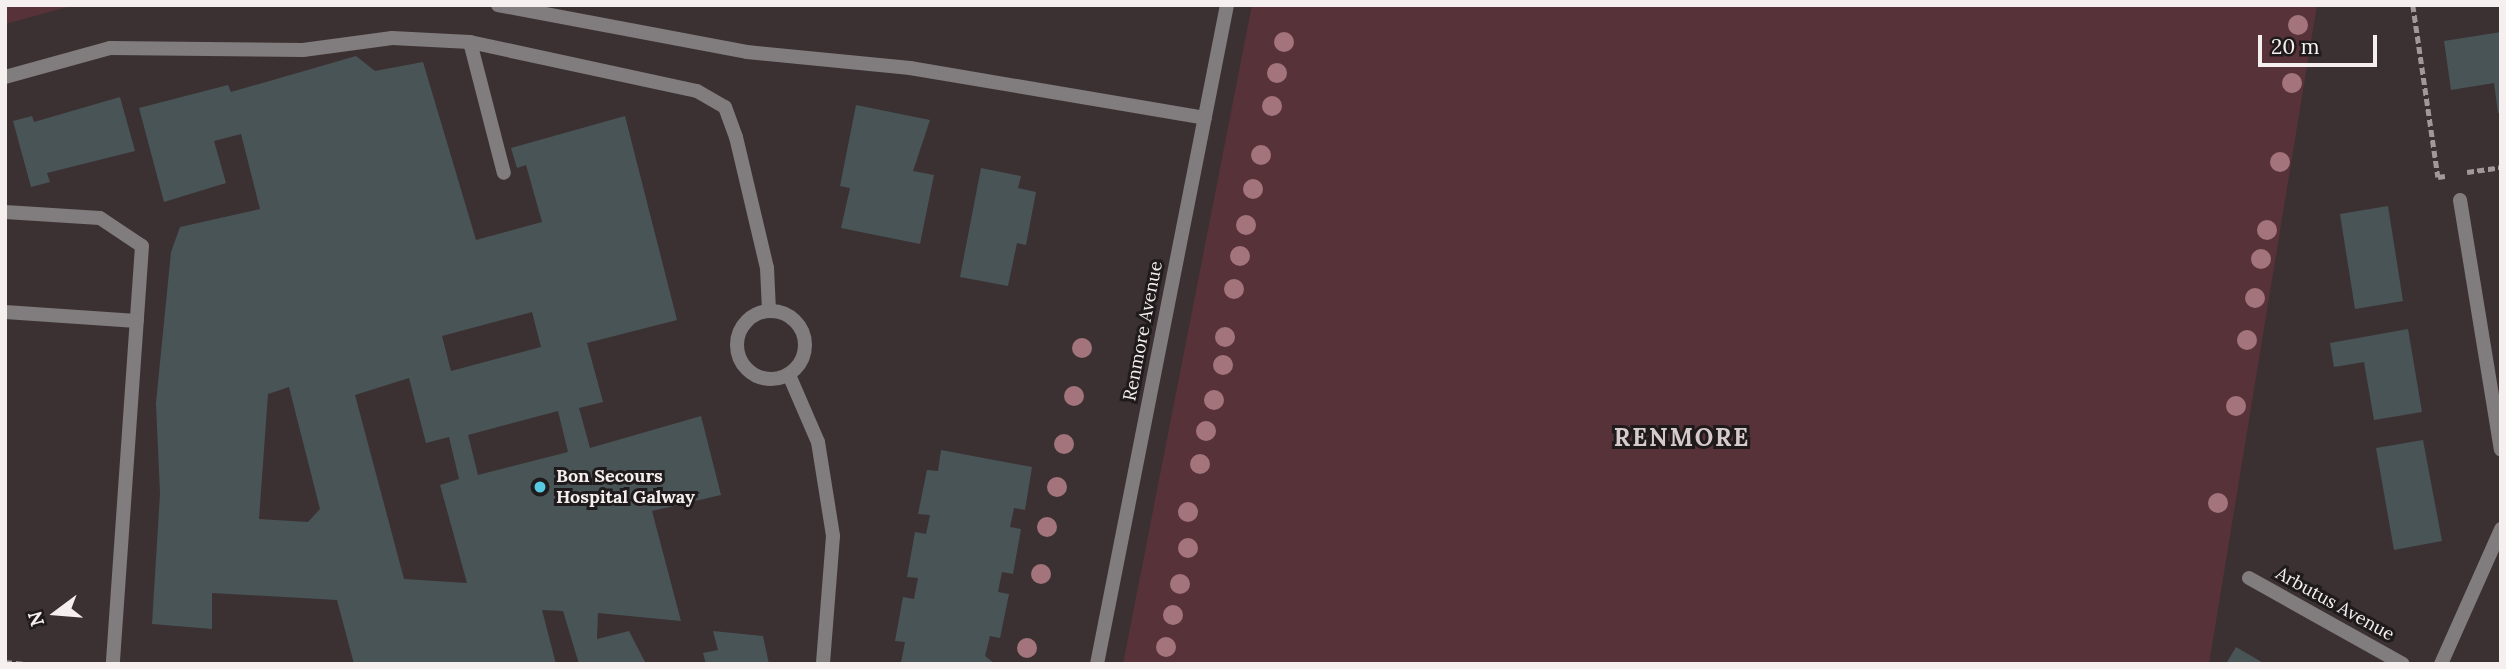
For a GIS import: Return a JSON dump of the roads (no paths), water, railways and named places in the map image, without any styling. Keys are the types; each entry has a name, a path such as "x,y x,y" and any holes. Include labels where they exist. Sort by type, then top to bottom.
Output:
{"street":[{"path":"498,5 747,52 910,68 1205,118"},
{"name":"Renmore Avenue","path":"1097,664 1227,5"},
{"path":"5,77 110,48 303,50 392,38 470,42 697,91 724,107 767,268 769,310"},
{"path":"470,42 504,173"},
{"path":"2460,200 2501,450"},
{"path":"5,212 100,218 132,234 142,246 113,664"},
{"path":"769,310 802,330 803,358 789,375 757,378 743,367 736,350 748,319 769,310"},
{"path":"5,312 137,321"},
{"path":"789,375 818,442 833,536 823,664"},
{"path":"2441,664 2501,529"},
{"name":"Arbutus Avenue","path":"2249,578 2403,664"}],"place":[{"name":"Bon Secours Hospital Galway","path":"540,487"}],"district":[{"name":"RENMORE","path":"1682,438"}]}
